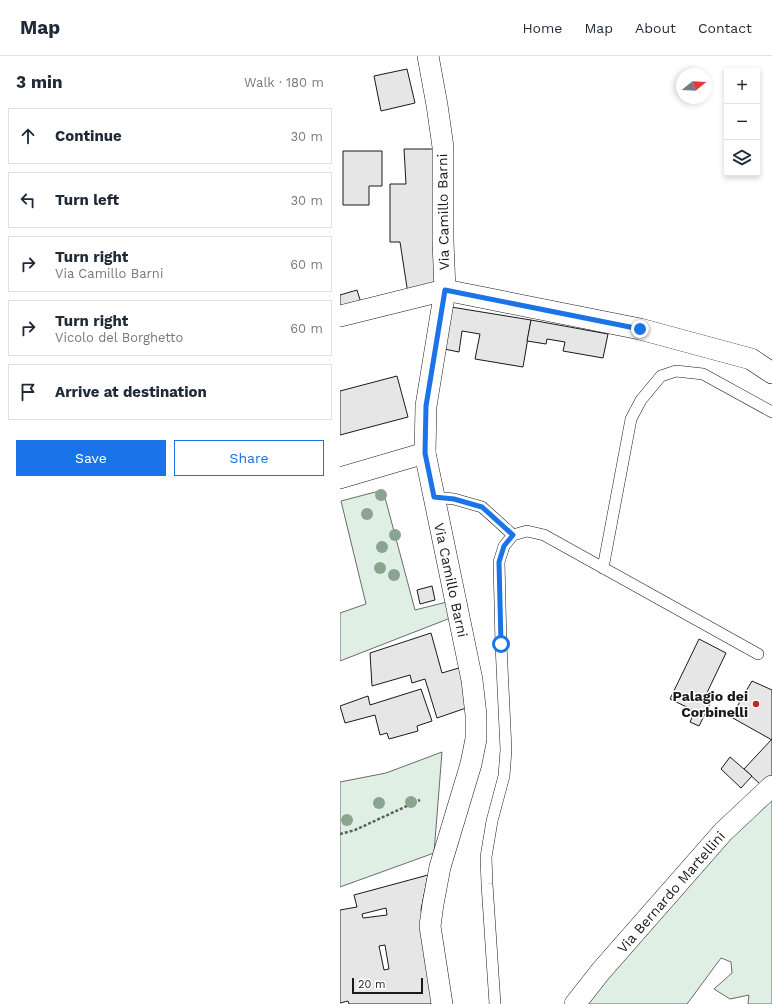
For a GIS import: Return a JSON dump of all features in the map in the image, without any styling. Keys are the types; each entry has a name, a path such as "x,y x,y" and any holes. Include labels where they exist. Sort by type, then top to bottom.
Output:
{"street":[{"name":"Via Camillo Barni","path":"428,56 437,104 442,147 445,290 426,406 425,453 472,680 476,715 476,739 471,764 440,867 430,926 442,1004"},
{"path":"340,316 445,290 640,329 751,359 772,373"},
{"path":"340,478 425,453"},
{"name":"Via Bernardo Martellini","path":"575,1004 601,971 723,832 772,786"}],"lane":[{"path":"603,568 631,418 641,400 661,376 676,371 703,374 772,412"},
{"path":"434,497 454,499 482,507 513,535"},
{"path":"495,1004 486,858 492,821 504,776 506,750 499,562 504,546 513,535 527,531 544,535 758,654"}],"path":[{"path":"340,834 355,830 420,800"}],"green space":[{"path":"383,490 415,610 447,602 453,617 340,661 340,613 366,604 341,501"},
{"path":"442,752 434,853 340,887 340,782 386,773"},
{"path":"772,800 772,1004 748,1004 749,995 730,999 714,989 732,973 731,962 721,958 687,1004 583,1004 718,850"}],"building":[{"path":"407,69 415,103 381,111 374,76"},
{"path":"404,149 435,149 441,287 408,294 400,242 390,242 390,184 406,184"},
{"path":"343,151 382,151 382,186 369,186 369,205 343,205"},
{"path":"357,290 361,303 340,309 340,295"},
{"path":"451,307 531,320 523,367 475,359 480,334 462,331 459,352 444,349"},
{"path":"531,320 608,334 603,358 563,351 565,342 547,339 546,344 527,341"},
{"path":"397,376 408,417 340,435 340,391"},
{"path":"432,586 435,600 420,604 417,590"},
{"path":"431,633 442,673 462,667 469,707 437,718 425,679 412,683 410,675 372,686 370,653"},
{"path":"699,639 726,653 703,701 710,704 699,726 690,722 695,711 670,699"},
{"name":"Palagio dei Corbinelli","path":"752,681 772,690 772,740 731,717"},
{"path":"421,689 432,721 417,726 418,731 389,739 387,733 380,735 375,715 345,723 340,706 368,696 370,705"},
{"path":"772,739 772,776 762,786 744,769"},
{"path":"730,757 752,776 741,788 721,769"},
{"path":"428,875 421,910 438,1004 349,1004 348,1001 340,1003 340,910 357,907 354,895","holes":["386,908 387,915 363,918 362,914","385,945 389,969 384,970 379,946"]}],"place":[{"name":"Palagio dei Corbinelli","path":"756,704"}],"route":[{"path":"501,644 499,562 504,546 513,535 482,507 454,499 434,497 425,453 426,406 445,290 640,329"}]}
